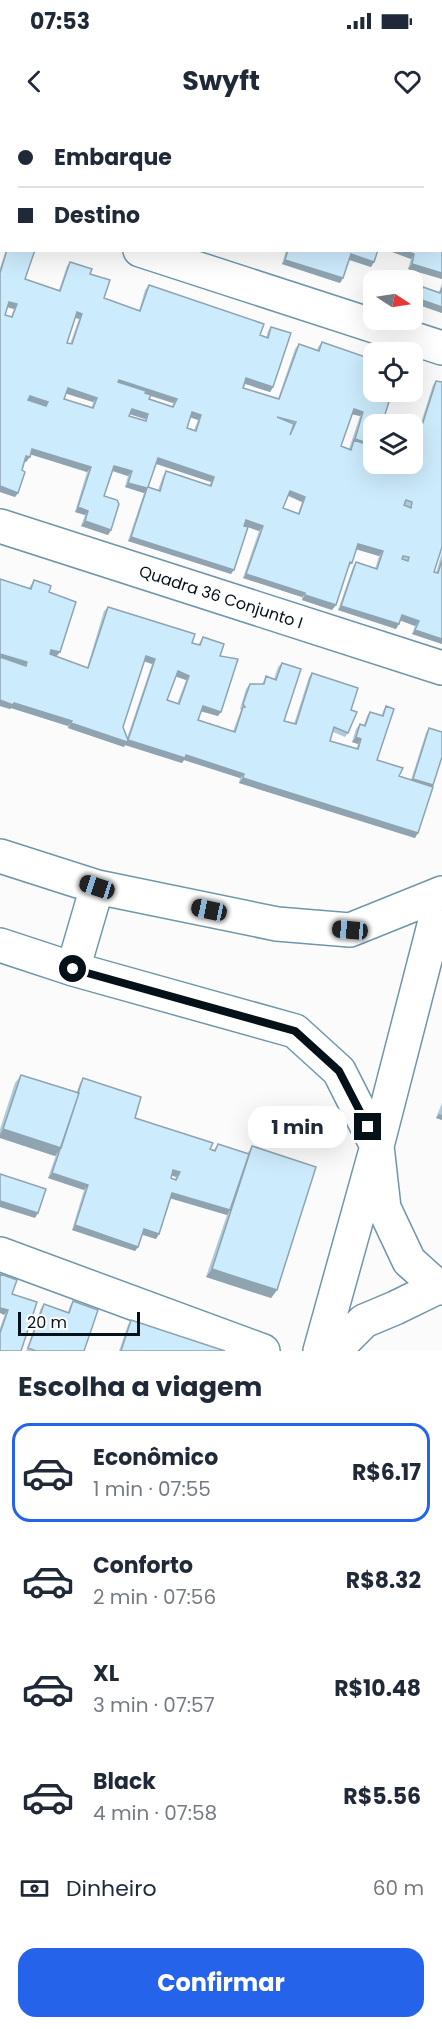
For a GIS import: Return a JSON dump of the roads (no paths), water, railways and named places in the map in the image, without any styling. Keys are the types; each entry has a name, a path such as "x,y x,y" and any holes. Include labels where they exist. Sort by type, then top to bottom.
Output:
{"street":[{"path":"146,252 442,348"},
{"name":"Quadra 36 Conjunto I","path":"0,526 442,668"},
{"path":"0,856 97,887 277,924 350,930 442,893"},
{"path":"73,969 97,887"},
{"path":"320,1351 377,1146 442,893"},
{"path":"0,945 73,969 295,1031 339,1071 377,1146 384,1208 408,1261 440,1287 364,1321 334,1351"},
{"path":"0,1254 263,1351"}]}
